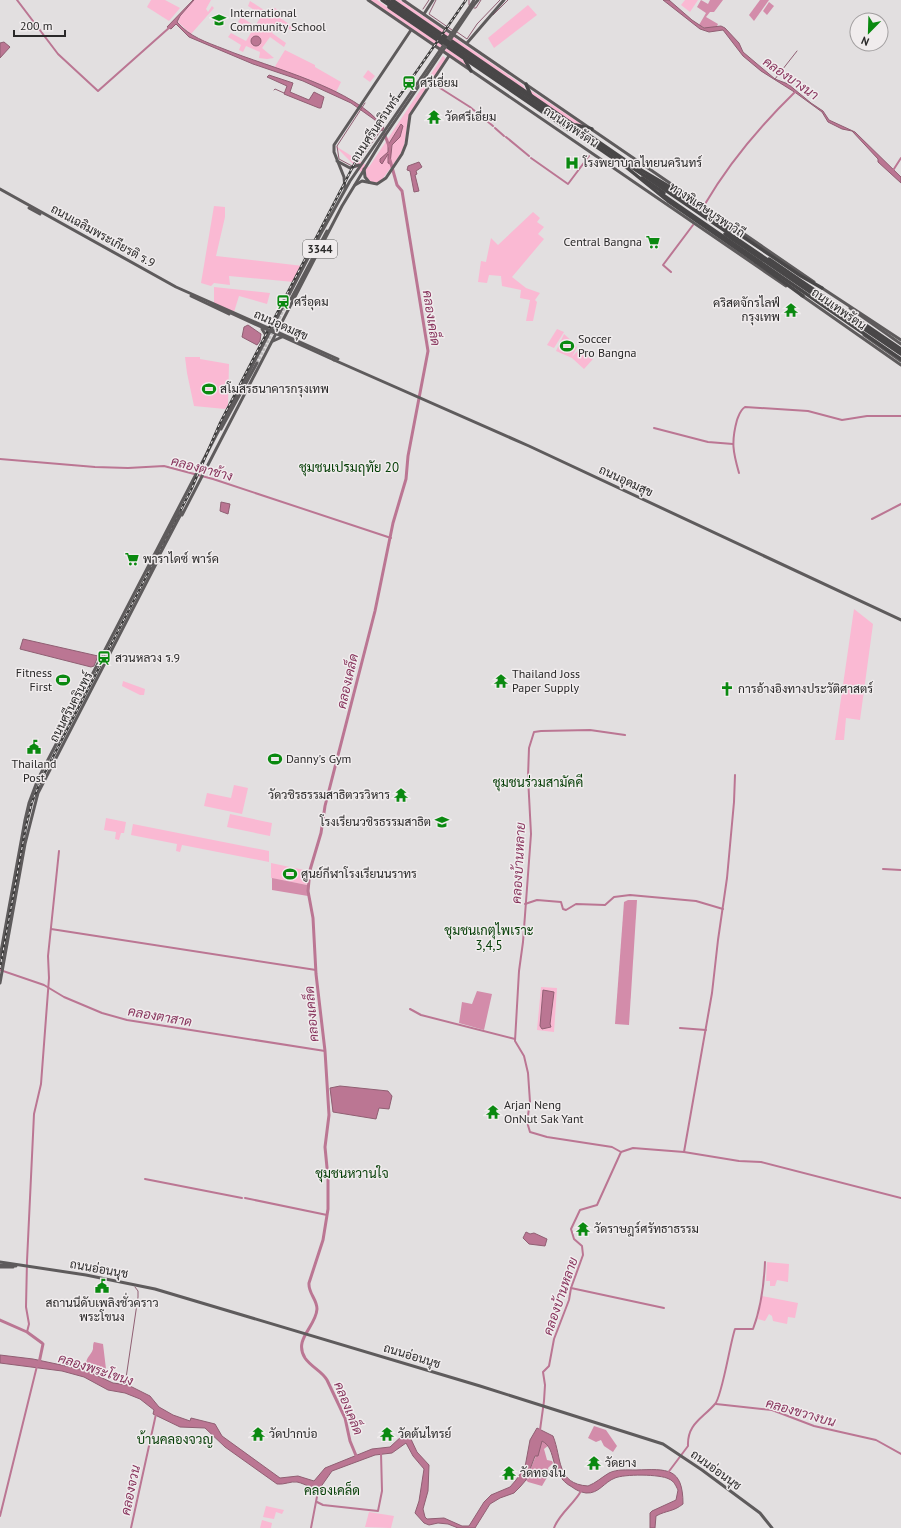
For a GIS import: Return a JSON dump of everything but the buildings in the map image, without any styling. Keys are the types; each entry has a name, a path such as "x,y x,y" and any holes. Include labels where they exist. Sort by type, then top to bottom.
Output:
{"highway":[{"name":"ถนนเทพรัตน","path":"379,0 811,296 901,360"},
{"name":"ทางพิเศษบูรพาวิถี","path":"382,0 901,354"},
{"name":"ถนนเทพรัตน","path":"390,0 901,350"},
{"path":"390,0 618,156 670,187 801,276 822,288"},
{"name":"ทางพิเศษบูรพาวิถี","path":"390,0 901,350"},
{"path":"464,59 472,72"},
{"path":"526,84 532,96"},
{"path":"571,123 592,129"},
{"path":"626,167 668,201 790,285 803,296"},
{"path":"685,193 691,205"},
{"path":"801,276 824,296"},
{"path":"790,285 811,296"}],"main road":[{"name":"ถนนเทพรัตน","path":"368,0 803,296 901,365"},
{"name":"ถนนเทพรัตน","path":"403,0 822,288 901,340"},
{"path":"424,14 433,0"},
{"name":"ถนนศรีนครินทร์","path":"0,957 25,820 33,793 151,560 281,310 346,189 361,164 422,79 474,0"},
{"name":"ถนนศรีนครินทร์","path":"472,5 478,0"},
{"path":"467,44 504,0"},
{"path":"346,189 344,178 336,160 334,145 411,30"},
{"path":"352,187 360,182 377,184 382,183 394,167 405,148 410,115 449,56"},
{"name":"ถนนศรีนครินทร์","path":"222,436 267,352 330,228 352,187 384,137 386,130"},
{"path":"336,160 350,168 361,164"},
{"path":"364,168 365,177 370,183"},
{"name":"ถนนเฉลิมพระเกียรติ ร.9","path":"0,190 192,297 257,324"},
{"name":"ถนนศรีนครินทร์","path":"323,231 290,299 325,234 330,228"},
{"name":"ถนนเฉลิมพระเกียรติ ร.9","path":"163,281 271,330"},
{"name":"ถนนเฉลิมพระเกียรติ ร.9","path":"192,297 211,304"},
{"name":"ถนนเฉลิมพระเกียรติ ร.9","path":"198,297 204,301"},
{"path":"844,303 901,344"},
{"name":"ถนนอุดมสุข","path":"211,304 631,493 901,620"},
{"path":"281,310 282,315 286,315"},
{"path":"836,320 854,328 901,360"},
{"path":"267,337 263,327 274,324"},
{"path":"281,324 282,330 286,335"},
{"name":"ถนนอุดมสุข","path":"271,330 282,338 332,356 342,363"},
{"name":"ถนนอุดมสุข","path":"276,333 286,335 299,343"},
{"path":"272,341 282,338"},
{"path":"261,349 265,347 267,352"},
{"name":"ถนนศรีนครินทร์","path":"0,983 25,844 38,793 179,521 258,363 223,427 217,434"},
{"path":"139,596 149,571 180,511 192,482"},
{"path":"180,511 197,484"},
{"path":"173,518 174,522 179,521"},
{"path":"151,560 156,558 157,563"},
{"path":"134,594 149,571"},
{"name":"ถนนอ่อนนุช","path":"0,1264 19,1266"},
{"name":"ถนนอ่อนนุช","path":"0,1264 85,1275 154,1289 539,1405 663,1446 682,1456 760,1514 771,1528"}],"shaded area":[{"path":"151,0 165,0 180,8 169,21 147,7"},
{"path":"193,0 177,22 187,32 211,44 333,90 354,101 371,114 384,128 382,131 375,120 351,103 303,81 253,64 189,37 176,24 171,29 167,27"},
{"path":"194,0 211,0 206,9 208,12 212,6 214,8 191,34 178,22 180,16"},
{"path":"370,0 377,0 462,59 467,66"},
{"path":"395,0 400,0 523,85 527,92"},
{"path":"663,0 669,0 692,20 704,28 721,26 725,28 739,43 743,52 775,79 788,84 823,111 829,120 855,132 901,177 901,183 878,162 878,159 852,131 842,129 828,122 822,112 796,93 761,71 743,56 723,30 709,32 700,29"},
{"path":"685,0 698,0 690,12 681,5"},
{"path":"701,0 708,4 710,0 723,0 714,12 710,12 706,17 718,24 717,26 707,29 699,25 706,13 697,7"},
{"path":"760,0 769,0 754,21 749,15"},
{"path":"250,1 264,10 275,8 282,13 279,17 296,29 293,32 280,22 272,33 286,43 284,47 270,37 262,48 274,58 259,58 260,52 246,46 243,52 239,50 241,45 228,37 231,33 246,41 252,31 238,22 241,17 255,26 262,15 248,6"},
{"path":"769,2 774,6 767,15 763,11"},
{"path":"528,5 537,15 494,48 488,38"},
{"path":"254,36 258,36 260,37 260,45 254,46 251,43 251,39"},
{"path":"4,42 10,47 0,58 0,43"},
{"path":"285,50 315,65 315,67 341,82 336,92 308,79 274,68"},
{"path":"443,56 446,59 409,115 404,146 400,155 381,181 377,183 371,182 334,145 369,167"},
{"path":"368,70 375,76 370,82 363,77"},
{"path":"269,75 293,83 290,92 309,100 314,92 324,97 321,108 284,94 287,86 267,77"},
{"path":"530,90 584,126 574,124 532,95"},
{"path":"401,124 403,126 400,137 392,145 390,164 388,163 388,154 382,164 380,159 388,152 388,145"},
{"path":"419,162 422,167 416,171 417,174 415,175 419,191 414,192 410,171 407,170 408,166"},
{"path":"214,206 225,207 225,217 216,256 303,266 294,282 229,276 230,285 214,283 211,286 201,283"},
{"path":"533,212 540,218 537,222 544,227 538,234 544,239 512,277 526,288 540,293 535,300 537,302 533,321 526,321 530,300 520,298 521,290 502,286 501,276 489,275 487,283 478,282 481,261 486,262 491,238 498,245"},
{"path":"214,287 270,293 267,304 239,296 234,312 214,303"},
{"path":"248,325 261,334 260,341 257,345 242,337 244,327"},
{"path":"557,329 564,332 554,348 547,345"},
{"path":"564,334 574,343 572,345 577,347 572,357 580,348 593,359 584,369 572,358 556,351"},
{"name":"สโมสรธนาคารกรุงเทพ","path":"185,357 200,357 200,359 229,364 228,405 225,409 194,406"},
{"path":"221,502 230,504 228,514 220,511"},
{"path":"854,609 873,624 860,720 846,718 844,740 835,740"},
{"path":"23,639 98,656 94,666 91,667 20,649"},
{"path":"123,681 145,689 144,695 140,695 122,686"},
{"path":"234,785 248,788 242,814 204,806 207,793 231,798"},
{"path":"230,814 272,823 270,836 227,827"},
{"path":"106,818 126,822 124,833 121,833 119,840 115,839 116,832 104,830"},
{"path":"133,824 269,851 269,862 182,845 180,852 176,851 177,844 131,835"},
{"name":"ศูนย์กีฬาโรงเรียนนราทร","path":"271,863 309,871 307,885 271,878"},
{"path":"272,878 307,885 308,896 272,890"},
{"path":"628,900 637,900 629,1025 615,1024 624,902"},
{"path":"541,987 557,988 554,1032 537,1030"},
{"path":"543,990 554,992 550,1024 551,1027 542,1029 540,1026"},
{"path":"477,991 492,994 484,1030 459,1023 462,1002 472,1004"},
{"path":"340,1086 388,1091 392,1096 389,1109 379,1108 376,1119 333,1112 330,1088"},
{"path":"526,1232 530,1234 534,1233 547,1239 545,1246 529,1244 523,1238"},
{"path":"767,1262 789,1264 788,1282 777,1280 775,1286 770,1286 770,1281 766,1281"},
{"path":"762,1296 798,1303 795,1318 788,1317 787,1324 773,1321 772,1316 769,1314 765,1321 758,1319"},
{"path":"94,1342 103,1344 106,1369 98,1369 95,1375 92,1368 87,1367 86,1364 86,1361 93,1349"},
{"path":"0,1355 33,1359 85,1370 113,1383 128,1385 150,1396 159,1407 173,1415 190,1421 191,1418 215,1424 222,1436 280,1478 298,1476 314,1481 325,1468 372,1449 390,1447 403,1435 410,1437 417,1452 429,1465 428,1491 423,1509 427,1519 444,1518 462,1526 469,1526 484,1502 491,1495 510,1487 516,1480 525,1467 530,1440 537,1428 553,1436 562,1468 565,1475 570,1480 578,1484 588,1486 615,1471 664,1471 671,1473 680,1483 683,1504 656,1516 655,1528 650,1528 650,1513 676,1500 678,1490 672,1481 658,1476 626,1476 611,1480 594,1492 582,1492 564,1482 556,1469 550,1450 542,1441 538,1456 535,1456 526,1480 514,1493 500,1498 490,1504 475,1528 458,1528 448,1524 438,1523 429,1525 424,1523 415,1513 419,1501 424,1469 413,1456 406,1443 392,1453 375,1455 332,1471 320,1488 311,1487 297,1482 277,1484 225,1447 205,1428 180,1427 153,1414 154,1410 140,1399 125,1393 108,1390 84,1377 62,1371 0,1363"},
{"path":"594,1426 606,1430 617,1446 613,1452 604,1446 601,1440 596,1442 588,1438"},
{"path":"542,1441 549,1445 544,1449 547,1460 552,1461 553,1463 548,1468 549,1474 542,1486 526,1480"},
{"path":"266,1506 284,1510 282,1514 276,1512 274,1519 263,1517"},
{"path":"369,1512 394,1516 391,1528 365,1527"},
{"path":"262,1520 272,1523 271,1528 260,1528"}],"waterway":[{"path":"17,0 58,54 98,91 170,27"},
{"path":"423,9 429,0"},
{"path":"436,0 429,14 452,30"},
{"path":"469,0 469,5"},
{"path":"474,8 476,8 481,0"},
{"path":"457,32 467,39 477,24 500,0"},
{"path":"493,15 508,0"},
{"name":"คลองบางนา","path":"775,79 797,51"},
{"path":"440,88 470,107 493,126"},
{"path":"274,90 275,89 284,93"},
{"name":"คลองบางนา","path":"705,204 724,174 746,145 795,92"},
{"path":"352,166 339,159 337,146 365,103"},
{"path":"495,128 504,136"},
{"path":"356,165 381,130"},
{"name":"คลองเคล็ด","path":"384,133 389,146"},
{"path":"506,137 529,156"},
{"path":"531,158 568,184 589,156"},
{"path":"892,172 901,158"},
{"name":"คลองเคล็ด","path":"357,1458 350,1441 345,1418 327,1380 307,1361 302,1351 303,1339 316,1315 317,1305 310,1290 309,1283 323,1240 328,1209 328,1178 325,1147 329,1115 325,1051 316,974 313,918 308,891 310,870 321,833 325,806 375,611 393,523 406,479 408,456 428,351 402,191 397,185 390,160"},
{"path":"671,272 663,265 693,225"},
{"path":"739,473 735,459 733,441 739,414 745,407 808,411 842,420 867,416 901,416"},
{"path":"654,428 708,442 733,444"},
{"name":"คลองตาช้าง","path":"0,459 95,467 128,468 164,466 213,479 391,538"},
{"path":"872,519 901,504"},
{"name":"คลองบ้านหลาย","path":"540,1430 545,1385 543,1372 549,1366 554,1339 569,1300 571,1288 583,1255 582,1246 574,1239 571,1229 580,1210 597,1205 621,1152 612,1147 547,1137 530,1132 527,1122 530,1102 528,1073 524,1056 515,1041 519,971 523,942 531,834 528,777 529,748 534,732 541,731 590,730 625,735"},
{"path":"684,1152 712,993 727,878 735,775"},
{"path":"27,1332 29,1324 26,1307 27,1261 34,1114 41,1084 49,978 48,956 59,851"},
{"path":"883,869 901,870"},
{"path":"525,904 537,900 561,902 563,909 566,910 576,904 605,905 614,897 630,895 696,901 723,909"},
{"path":"51,929 316,970"},
{"name":"คลองตาสาด","path":"0,970 44,985 64,997 102,1013 127,1020 325,1051"},
{"path":"410,1009 421,1015 515,1039"},
{"path":"680,1028 706,1030"},
{"path":"621,1152 633,1148 684,1152 739,1161 761,1162 901,1198"},
{"path":"145,1179 242,1198"},
{"path":"245,1198 327,1215"},
{"path":"667,1474 688,1446 688,1438 696,1422 715,1404 718,1399 735,1329 753,1329 762,1296 765,1262"},
{"name":"คลองพระโขนง","path":"125,1385 138,1297 138,1291 135,1287"},
{"path":"571,1288 664,1308"},
{"path":"0,1320 27,1332 43,1344 39,1363"},
{"path":"0,1516 37,1366"},
{"name":"คลองขวางบน","path":"716,1404 772,1410 814,1426 876,1440 901,1454"},
{"name":"คลองจวน","path":"131,1528 156,1414"},
{"path":"317,1502 323,1505 378,1511 382,1491 381,1453"},
{"path":"311,1528 319,1486"},
{"path":"554,1528 559,1518 581,1491"}],"tunnel":[{"path":"257,363 289,298"}],"railway":[{"path":"0,968 26,826 32,802 41,780 191,490 220,423 360,153 466,0"}],"place":[{"name":"International Community School","path":"219,20"},
{"name":"ศรีเอี่ยม","path":"409,83"},
{"name":"วัดศรีเอี่ยม","path":"434,117"},
{"name":"โรงพยาบาลไทยนครินทร์","path":"572,163"},
{"name":"Central Bangna","path":"653,242"},
{"name":"ศรีอุดม","path":"283,302"},
{"name":"คริสตจักรไลฟ์ กรุงเทพ","path":"791,310"},
{"name":"Soccer Pro Bangna","path":"567,346"},
{"name":"สโมสรธนาคารกรุงเทพ","path":"209,389"},
{"name":"พาราไดซ์ พาร์ค","path":"132,559"},
{"name":"สวนหลวง ร.9","path":"104,658"},
{"name":"Fitness First","path":"63,680"},
{"name":"Thailand Joss Paper Supply","path":"501,681"},
{"name":"การอ้างอิงทางประวัติศาสตร์","path":"727,689"},
{"name":"Thailand Post","path":"34,747"},
{"name":"Danny's Gym","path":"275,759"},
{"name":"วัดวชิรธรรมสาธิตวรวิหาร","path":"401,795"},
{"name":"โรงเรียนวชิรธรรมสาธิต","path":"442,822"},
{"name":"ศูนย์กีฬาโรงเรียนนราทร","path":"290,874"},
{"name":"Arjan Neng OnNut Sak Yant","path":"493,1112"},
{"name":"วัดราษฎร์ศรัทธาธรรม","path":"583,1229"},
{"name":"สถานนีดับเพลิงชั่วคราว พระโขนง","path":"102,1286"},
{"name":"วัดปากบ่อ","path":"258,1434"},
{"name":"วัดต้นไทรย์","path":"387,1434"},
{"name":"วัดยาง","path":"594,1463"},
{"name":"วัดทองใน","path":"509,1473"}],"district":[{"name":"ชุมชนเปรมฤทัย 20","path":"349,467"},
{"name":"ชุมชนร่วมสามัคคี","path":"538,782"},
{"name":"ชุมชนเกตุไพเราะ 3,4,5","path":"489,938"},
{"name":"ชุมชนหวานใจ","path":"352,1173"},
{"name":"บ้านคลองจวญ","path":"175,1439"},
{"name":"คลองเคล็ด","path":"332,1490"}]}
